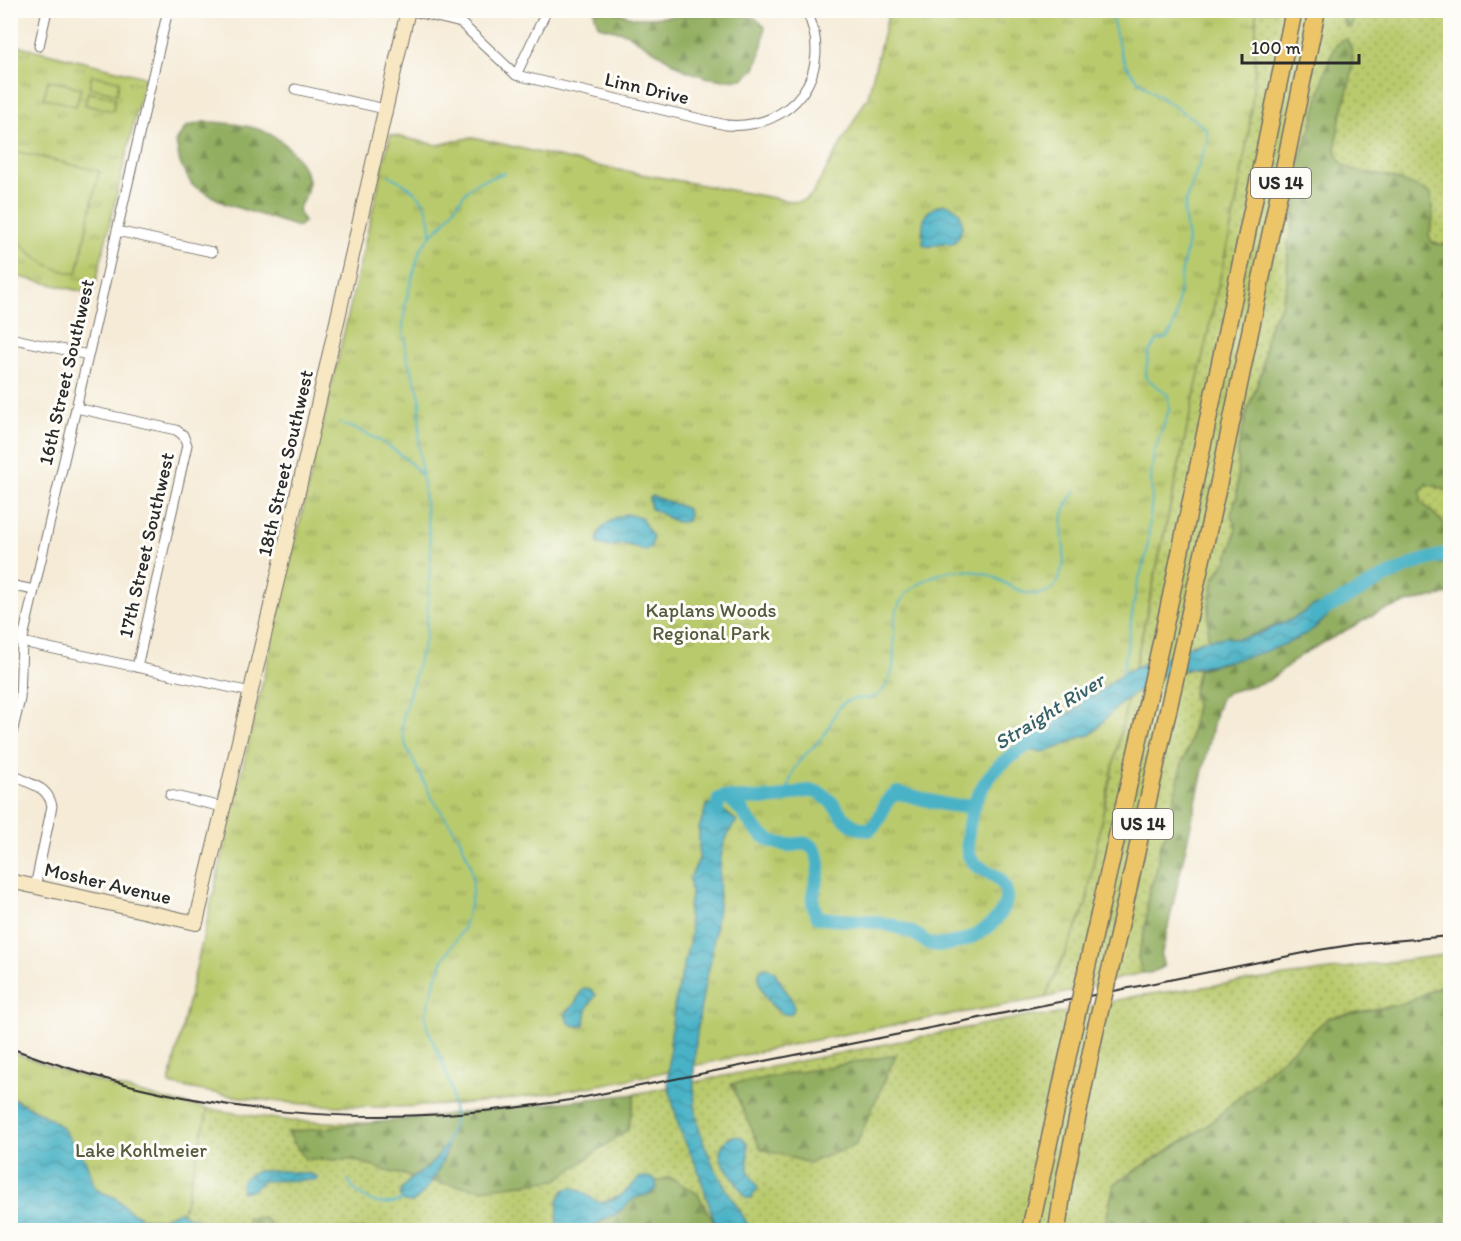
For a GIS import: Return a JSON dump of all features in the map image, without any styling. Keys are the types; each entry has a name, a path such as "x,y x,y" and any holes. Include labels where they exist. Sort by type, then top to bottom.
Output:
{"highway":[{"path":"1254,202 1284,10"},
{"name":"US 14","path":"1030,1230 1163,634 1294,10"},
{"name":"US 14","path":"1057,1230 1064,1182 1095,1027 1171,704 1317,10"}],"street":[{"path":"39,46 47,10"},
{"name":"16th Street Southwest","path":"10,742 20,699 22,642 168,10"},
{"name":"Linn Drive","path":"408,10 460,23 516,75 726,125 753,125 773,118 800,97 812,73 816,50 813,28 806,10"},
{"name":"18th Street Southwest","path":"196,923 408,10"},
{"path":"516,75 547,10"},
{"path":"295,89 386,109"},
{"path":"117,231 212,252"},
{"path":"10,338 88,355"},
{"name":"17th Street Southwest","path":"76,408 176,430 183,435 188,445 137,667"},
{"path":"10,585 34,590"},
{"path":"22,642 251,692"},
{"path":"10,769 20,779 43,788 48,793 52,806 35,887"},
{"path":"170,795 224,807"},
{"name":"Mosher Avenue","path":"10,881 196,923"}],"green space":[{"name":"Kaplans Woods Regional Park","path":"1014,10 1036,16 1038,10 1256,11 1255,69 1249,130 1235,209 1100,826 1086,905 1045,998 827,1038 593,1086 511,1099 432,1106 357,1107 244,1098 169,1084 390,135 438,145 472,137 597,166 796,202 807,199 813,193 868,96 889,11"},
{"path":"595,11 613,11 635,18 714,13 755,18 765,27 761,52 755,69 743,79 724,80 705,77 685,70 626,33 599,26"},
{"path":"1256,11 1450,11 1450,283 1308,134 1298,164 1294,220 1288,246 1287,284 1280,308 1271,321 1267,334 1262,371 1247,412 1238,450 1237,496 1231,515 1236,527 1227,559 1214,579 1209,606 1208,640 1200,641 1176,653 1135,668 1235,209 1249,130 1255,69"},
{"path":"1342,11 1357,11 1350,28 1344,25"},
{"path":"1346,39 1352,50 1353,63 1338,129 1336,144 1339,159 1345,166 1355,170 1391,178 1431,194 1433,219 1429,236 1433,243 1445,245 1450,243 1450,492 1436,486 1426,485 1421,490 1421,502 1450,529 1450,594 1406,603 1377,613 1303,654 1268,681 1229,692 1221,698 1161,956 1164,967 1150,973 1142,973 1138,958 1146,923 1148,893 1156,873 1160,846 1168,829 1182,763 1189,746 1196,705 1193,693 1198,670 1253,655 1293,640 1324,620 1333,606 1315,605 1293,619 1246,637 1208,640 1209,606 1214,579 1227,559 1236,527 1231,515 1237,496 1238,450 1247,412 1262,371 1267,334 1271,321 1280,308 1287,284 1288,246 1294,220 1298,164 1312,125 1325,72 1334,48 1341,40"},
{"path":"11,44 145,77 93,294 11,275"},
{"path":"92,75 119,81 117,94 89,87"},
{"path":"48,80 81,88 76,106 44,98"},
{"path":"88,92 115,98 113,111 85,105"},
{"path":"204,122 233,124 259,130 282,142 292,152 308,179 307,192 298,211 304,222 298,227 226,204 192,185 180,163 176,142 186,127"},
{"path":"10,150 99,171 77,274 56,269 40,260 11,232"},
{"path":"1426,485 1436,486 1450,492 1450,529 1421,502 1421,490"},
{"path":"1214,664 1198,670 1193,693 1196,705 1189,746 1182,763 1168,829 1160,846 1156,873 1148,893 1146,923 1139,958 1142,973 1045,998 1086,905 1100,826 1128,698 1162,676"},
{"path":"1450,954 1450,981 1407,1003 1328,1018 1207,1126 1114,1184 1104,1230 211,1230 210,1224 187,1216 183,1212 208,1109 291,1121 386,1124 599,1101 1021,1017 1052,1015 1136,996"},
{"path":"1450,981 1450,1230 1104,1230 1114,1184 1207,1126 1328,1018 1407,1003"},
{"name":"Lake Kohlmeier","path":"10,1051 108,1084 208,1109 183,1212 160,1219 144,1219 99,1191 94,1186 92,1176 63,1129 51,1119 11,1097"},
{"path":"896,1055 856,1145 809,1163 761,1149 731,1084"},
{"path":"635,1094 628,1129 557,1180 481,1189 386,1171 354,1160 305,1159 287,1132"},
{"path":"669,1177 698,1194 718,1230 557,1230 604,1202"},
{"path":"247,1218 263,1218 279,1230 247,1230"}],"water":[{"path":"944,204 952,206 960,215 962,228 960,234 952,244 940,243 926,246 923,244 924,218 930,210"},
{"path":"652,496 686,508 689,513 687,521 677,522 651,509 649,499"},
{"path":"625,514 641,517 653,537 651,548 645,551 623,544 609,547 598,544 599,533 602,529 610,521"},
{"path":"1315,605 1334,606 1325,619 1298,638 1245,657 1166,674 1129,697 1090,735 1052,750 1031,751 1021,748 1031,735 1078,708 1083,702 1082,692 1094,696 1123,673 1143,664 1176,653 1200,641 1225,637 1236,639 1256,635 1293,619"},
{"path":"707,804 719,807 737,821 725,841 720,863 718,908 696,1040 695,1108 711,1161 750,1230 717,1230 697,1167 680,1131 668,1084 674,1007 691,934 688,913 691,895 690,878 699,859 699,828"},
{"path":"766,967 774,971 793,1002 794,1009 791,1014 779,1011 763,992 759,973"},
{"path":"585,988 590,989 596,995 588,1006 584,1026 574,1026 568,1022 565,1014"},
{"name":"Lake Kohlmeier","path":"10,1097 51,1119 63,1129 86,1161 94,1186 99,1191 116,1198 131,1212 144,1219 160,1219 180,1211 187,1216 211,1224 211,1230 11,1230"},
{"path":"733,1136 742,1137 748,1144 748,1170 758,1188 751,1198 746,1198 721,1160 722,1146"},
{"path":"446,1145 442,1162 429,1186 412,1203 404,1202 400,1197 404,1186 426,1169"},
{"path":"258,1171 284,1171 314,1175 317,1180 263,1181 251,1191 241,1192 241,1183 247,1176"},
{"path":"640,1177 656,1180 656,1189 650,1194 635,1198 616,1214 604,1219 590,1230 557,1230 558,1200 564,1190 575,1188 599,1202 611,1201 632,1186"}],"waterway":[{"path":"1110,10 1124,61 1131,72 1151,91 1207,130 1208,140 1186,200 1184,213 1188,240 1176,318 1167,338 1158,340 1149,352 1145,377 1168,395 1169,410 1154,453 1147,552 1136,589 1123,673"},
{"path":"445,1147 454,1122 452,1092 444,1066 427,1027 426,1013 443,960 463,929 471,902 473,880 470,863 459,837 432,798 406,746 402,730 403,716 426,636 431,550 419,450 420,396 407,358 403,327 405,304 420,250 475,183 505,173"},
{"path":"389,175 415,192 425,205 431,235"},
{"path":"339,423 384,443 404,457 422,475"},
{"path":"787,796 796,766 823,737 841,705 850,700 877,696 886,686 894,660 895,620 904,596 927,579 954,570 985,574 1028,593 1044,593 1052,589 1059,578 1064,561 1063,515 1076,491"},
{"name":"Straight River","path":"1314,615 1383,578 1416,563 1450,553"},
{"name":"Straight River","path":"714,823 719,799 723,797 730,799 754,828 767,838 784,845 806,844 812,847 819,867 813,899 818,917 886,924 908,931 928,943 939,945 953,943 967,939 992,923 1006,901 1002,882 972,861 967,846 968,832 975,802 989,777 1009,757 1035,741"},
{"path":"728,798 769,799 804,791 815,792 828,799 852,825 869,830 878,821 887,801 896,793 954,806 974,804"},
{"path":"348,1180 358,1193 371,1201 394,1203 402,1200"}],"railway":[{"path":"10,1048 79,1071 149,1090 218,1103 287,1112 356,1116 426,1115 498,1110 570,1100 1319,950 1357,944 1450,936"}]}
